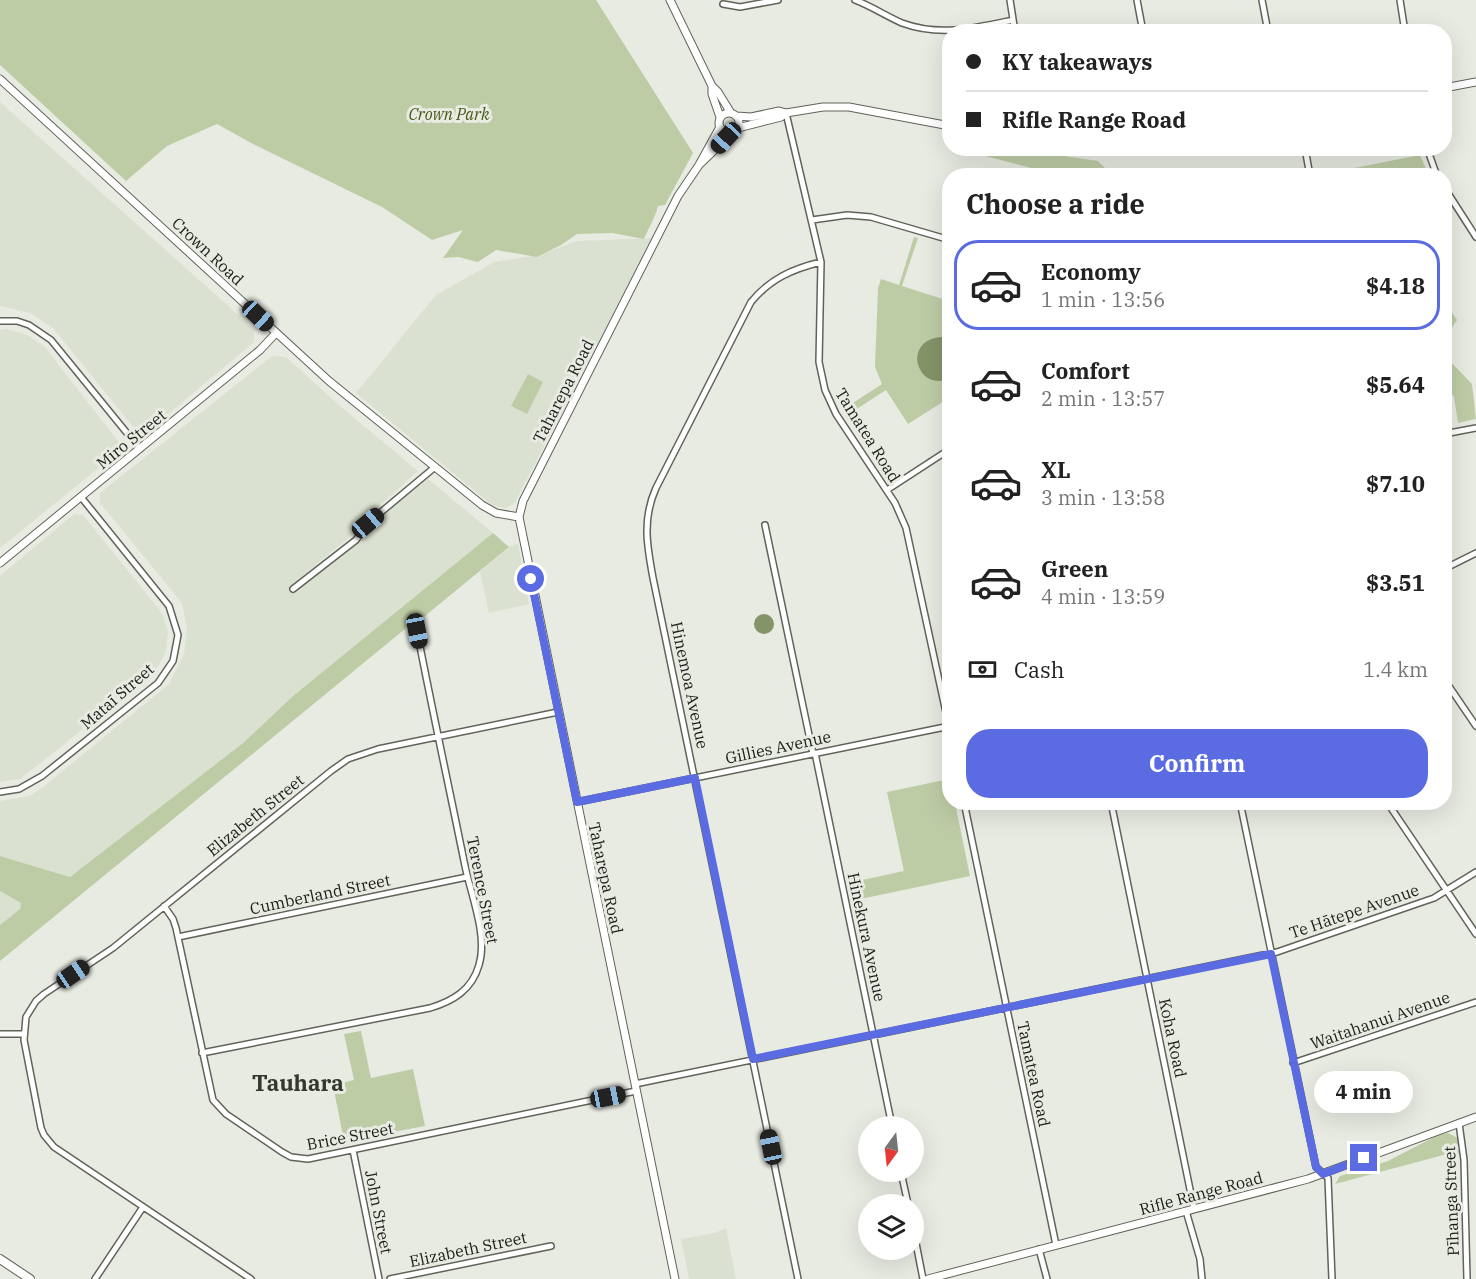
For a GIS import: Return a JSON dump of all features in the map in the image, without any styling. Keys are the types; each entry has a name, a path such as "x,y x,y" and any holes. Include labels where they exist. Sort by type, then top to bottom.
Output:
{"main road":[{"path":"0,1259 30,1279"}],"street":[{"path":"670,0 712,86 739,122 735,130 726,133 720,127"},
{"path":"723,4 740,7 778,0"},
{"path":"855,0 900,22 932,31 942,31"},
{"path":"1010,0 1014,24"},
{"path":"1137,0 1142,24"},
{"path":"1262,0 1266,24"},
{"path":"1400,0 1404,24"},
{"path":"994,24 1013,20"},
{"name":"Crown Road","path":"0,79 328,381 489,509 496,513 519,517"},
{"path":"1452,86 1476,82"},
{"path":"712,86 712,94 720,117"},
{"name":"Taharepa Road","path":"675,1279 519,517 523,501 678,196 699,165 720,127 720,117 725,114 751,117 823,106 849,107 942,124"},
{"name":"Taharepa Road","path":"699,165 735,130 781,117 786,113"},
{"name":"Tamatea Road","path":"786,113 820,262 819,362 825,390 836,414 901,515 910,541 942,694"},
{"path":"1452,200 1476,237"},
{"path":"812,220 847,215 871,217 942,238"},
{"name":"Hinemoa Avenue","path":"798,1279 648,549 646,530 647,511 656,488 751,302 759,292 781,275 820,262"},
{"path":"0,321 17,321 29,325 51,340 140,449"},
{"name":"Miro Street","path":"0,563 260,350 276,333"},
{"path":"1452,432 1476,428"},
{"path":"887,490 942,454"},
{"path":"293,589 356,540 368,523 435,467"},
{"name":"Mataī Street","path":"0,792 19,789 42,776 158,683 173,661 178,635 169,606 81,497"},
{"name":"Hinekura Avenue","path":"765,525 890,1116"},
{"path":"1452,565 1476,553"},
{"name":"Terence Street","path":"202,1053 430,1008 454,999 470,984 476,974 481,956 480,934 417,631"},
{"path":"1452,692 1476,726"},
{"name":"Elizabeth Street","path":"251,1279 48,1142 41,1128 24,1034 26,1017 36,1001 53,987 113,948 339,765 362,753 558,712"},
{"name":"Gillies Avenue","path":"577,802 942,728"},
{"name":"Tamatea Road","path":"966,810 1056,1245"},
{"name":"Koha Road","path":"1113,810 1194,1209"},
{"path":"1242,810 1316,1167 1328,1179 1332,1279"},
{"path":"1392,810 1476,934"},
{"name":"Te Hātepe Avenue","path":"635,1088 753,1059 1271,954 1422,903 1476,872"},
{"name":"Cumberland Street","path":"178,937 467,877"},
{"name":"Brice Street","path":"164,906 173,919 178,937 210,1091 218,1107 291,1156 308,1159 635,1088"},
{"name":"Waitahanui Avenue","path":"1293,1063 1476,1002"},
{"path":"0,1034 24,1034"},
{"name":"Rifle Range Road","path":"928,1279 1323,1174 1476,1117"},
{"name":"Pīhanga Street","path":"1459,1123 1464,1160 1467,1279"},
{"name":"John Street","path":"353,1150 379,1279"},
{"path":"95,1279 143,1207"},
{"path":"1186,1211 1200,1259 1202,1279"},
{"name":"Elizabeth Street","path":"390,1279 551,1246"},
{"path":"1039,1249 1047,1279"},
{"path":"919,1260 923,1279"}],"shaded area":[{"path":"0,102 254,329 254,342 145,434 135,429 53,328 30,313 0,306"},
{"path":"654,238 514,504 506,508 492,505 356,393 436,295 494,262 539,255 577,241"},
{"path":"7,329 27,335 45,347 122,449 0,548 0,330"},
{"path":"942,337 942,381 928,378 918,365 919,350 931,339"},
{"path":"272,356 286,357 418,471 361,522 351,536 289,587 293,593 360,542 371,525 428,479 493,533 293,696 243,743 70,877 0,856 0,801 30,796 43,787 169,684 184,654 187,629 182,603 100,503 100,493"},
{"path":"74,514 83,515 158,608 168,632 166,651 159,665 145,679 57,750 20,779 0,782 0,576"},
{"path":"518,544 529,604 489,613 480,572 509,547"},
{"path":"764,614 771,617 774,624 771,631 764,634 757,631 754,624 757,617"},
{"path":"0,891 21,903 20,909 0,925"},
{"path":"726,1228 736,1279 689,1279 681,1239 715,1233"}],"green space":[{"name":"Crown Park","path":"0,0 596,0 693,153 665,205 658,206 644,239 612,233 577,234 537,257 496,250 478,262 458,257 443,258 463,230 432,240 382,207 217,124 167,146 126,181 0,65"},
{"path":"986,156 1064,156 1098,161 1105,168 1031,168"},
{"path":"1420,156 1426,168 1354,168"},
{"path":"914,237 918,238 902,286 942,299 942,402 908,424 886,390 849,414 845,408 882,384 875,367 878,288 881,279 899,285"},
{"path":"1452,312 1457,320 1452,328"},
{"path":"1452,363 1472,384 1476,419 1458,423 1452,394"},
{"path":"528,374 543,382 527,414 511,406"},
{"path":"493,533 509,547 425,616 407,625 405,629 0,961 0,925 20,909 21,903 0,891 0,856 70,877 243,743 293,696"},
{"path":"942,780 942,810 956,810 970,876 856,900 853,882 904,871 887,792"},
{"path":"361,1031 371,1078 413,1069 425,1126 344,1141 333,1085 354,1080 344,1034"},
{"path":"1448,1133 1458,1138 1459,1155 1451,1153 1335,1184 1340,1176 1388,1161 1438,1135"}],"district":[{"name":"Tauhara","path":"298,1082"}],"route":[{"path":"531,579 577,802 695,778 753,1059 1271,954 1316,1167 1323,1174 1364,1158"}]}
